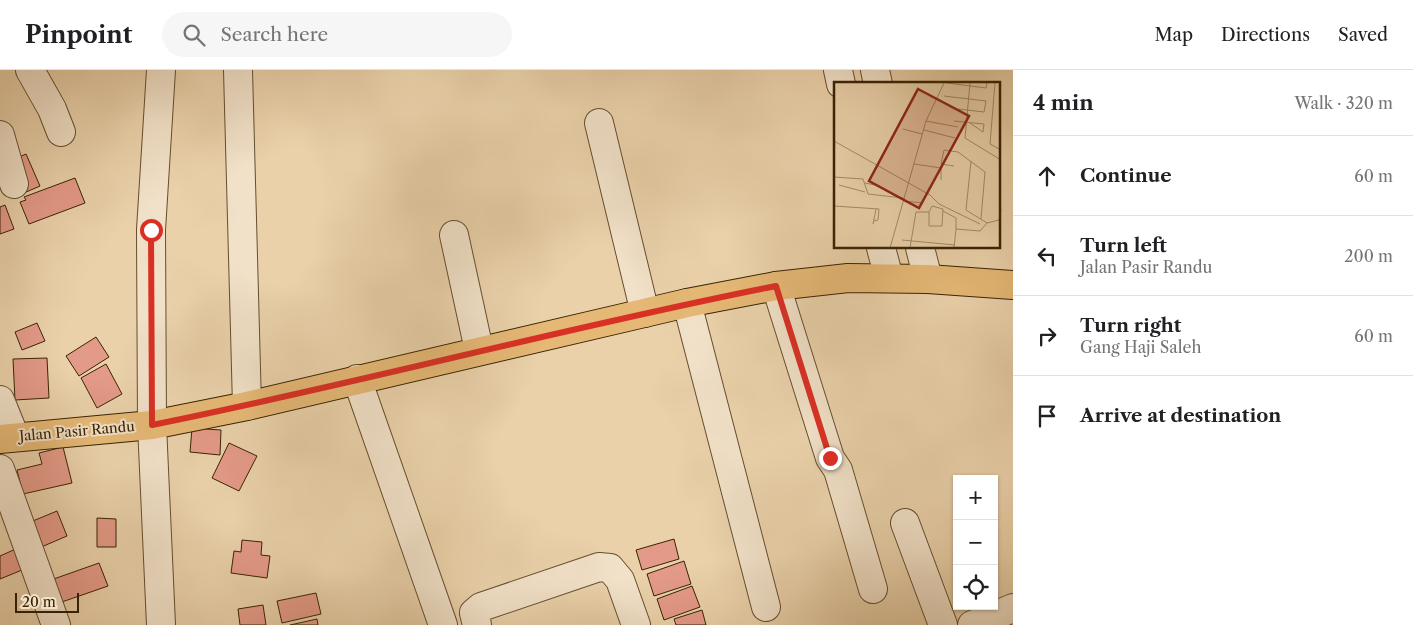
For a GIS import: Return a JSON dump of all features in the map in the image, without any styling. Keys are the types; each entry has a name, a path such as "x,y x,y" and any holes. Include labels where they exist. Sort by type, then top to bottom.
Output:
{"main road":[{"name":"Jalan Pasir Randu","path":"7,438 152,425 247,406 479,350 687,303 776,286 848,278 928,279 1013,285"}],"street":[{"path":"30,70 52,109 61,132"},
{"path":"161,70 151,230 152,425 161,625"},
{"path":"238,70 247,406"},
{"path":"599,123 645,313"},
{"path":"0,135 14,184"},
{"path":"454,235 479,350"},
{"path":"881,249 889,278"},
{"path":"920,249 928,279"},
{"path":"776,286 830,458 838,470 873,589"},
{"path":"687,303 766,608"},
{"path":"357,379 443,625"},
{"path":"0,400 7,438"},
{"path":"0,469 56,625"},
{"path":"905,523 943,625"},
{"path":"477,625 474,613 481,607 599,567 610,568 620,580 636,625"},
{"path":"972,625 1013,608"}],"building":[{"path":"26,154 40,186 24,193 10,161"},
{"path":"75,178 85,203 29,224 20,202 26,200 24,197"},
{"path":"5,205 14,229 0,234 0,207"},
{"path":"37,323 45,341 22,350 15,332"},
{"path":"96,337 109,357 79,376 66,356"},
{"path":"47,358 49,398 15,400 13,359"},
{"path":"106,364 122,394 97,408 81,378"},
{"path":"192,428 221,430 220,455 190,452"},
{"path":"229,443 257,456 239,491 212,478"},
{"path":"63,447 72,483 23,494 17,470 42,464 39,453"},
{"path":"57,511 67,536 39,548 28,523"},
{"path":"97,518 116,519 116,547 97,547"},
{"path":"674,539 679,559 642,570 636,550"},
{"path":"242,540 262,542 261,555 270,556 267,578 231,573 234,551 241,552"},
{"path":"18,548 27,568 0,579 0,556"},
{"path":"684,561 691,584 654,596 647,574"},
{"path":"99,563 108,586 56,604 48,581"},
{"path":"692,586 700,607 664,620 657,599"},
{"path":"316,593 321,614 282,623 277,601"},
{"path":"263,605 266,625 240,625 238,609"},
{"path":"702,610 706,625 676,625 674,619"},
{"path":"317,619 318,625 290,625"}],"route":[{"path":"151,230 152,425 247,406 479,350 687,303 776,286 830,458"}]}
